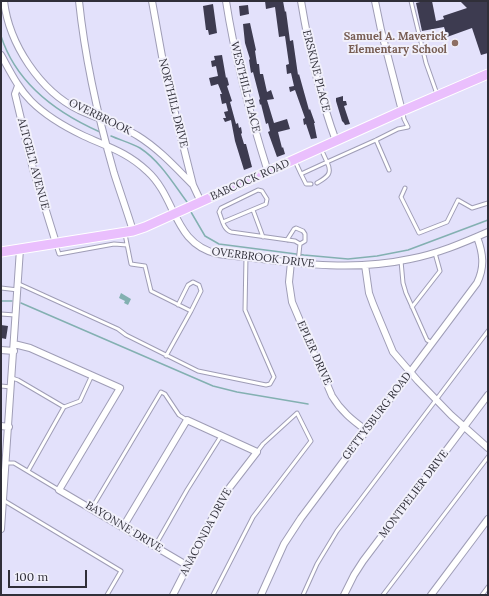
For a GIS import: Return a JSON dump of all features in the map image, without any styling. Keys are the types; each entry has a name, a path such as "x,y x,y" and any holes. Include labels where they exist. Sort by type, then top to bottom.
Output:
{"main road":[{"name":"BABCOCK ROAD","path":"1,252 129,232 174,214 402,111 488,74"}],"street":[{"name":"OVERBROOK","path":"4,1 7,20 29,66 39,78 70,105 132,132 148,143 193,185"},
{"path":"79,1 84,41 106,146 129,232"},
{"name":"NORTHILL DRIVE","path":"152,1 165,72 193,185 201,202"},
{"name":"WESTHILL PLACE","path":"226,1 241,78 268,172"},
{"name":"ERSKINE PLACE","path":"301,1 312,60 324,107 336,141"},
{"path":"375,1 382,37 402,111"},
{"name":"OVERBROOK DRIVE","path":"1,55 18,86 30,101 67,128 128,156 153,177 162,190 184,232 197,245 212,252 290,262 298,260 329,266 365,265 401,261 436,253 488,232"},
{"name":"ALTGELT AVENUE","path":"18,86 15,94 31,162 56,243"},
{"name":"GETTYSBURG ROAD","path":"261,595 284,544 300,518 478,283 483,259 477,237"},
{"path":"1,530 17,315 20,249"},
{"name":"EPLER DRIVE","path":"290,262 289,282 292,302 332,396 344,414 366,430"},
{"path":"365,265 369,293 390,346 436,400 464,428 488,448"},
{"path":"14,344 30,348 120,388 60,490"},
{"path":"1,350 14,352"},
{"name":"MONTPELIER DRIVE","path":"344,595 363,561 488,395"},
{"path":"123,527 187,420 257,452"},
{"path":"1,426 9,427"},
{"name":"ANACONDA DRIVE","path":"173,595 220,503 230,487 257,452"},
{"name":"BAYONNE DRIVE","path":"60,490 188,566"},
{"path":"431,595 488,519"}],"lane":[{"path":"411,1 426,64 438,95"},
{"path":"301,174 398,129 408,127 402,111"},
{"path":"376,140 389,170"},
{"path":"317,183 325,178 330,172 321,148"},
{"path":"294,160 306,184 311,184"},
{"path":"405,188 401,197 419,233 448,222 458,200 472,208 488,203"},
{"path":"223,222 261,207 267,202 262,190 258,190 221,208 219,212 225,229 231,232 295,241 300,246"},
{"path":"253,210 263,237"},
{"path":"287,240 294,229 296,228 303,231 306,237 305,241 300,246 298,260"},
{"path":"129,232 127,245 131,264 145,266 151,292 191,311"},
{"path":"56,243 59,254 114,244 127,245"},
{"path":"412,307 440,271 436,253"},
{"path":"1,288 18,287 118,329 126,335 166,356 198,371 266,385 273,380 274,377 245,310 246,257"},
{"path":"401,261 403,283 412,307 427,340 432,343"},
{"path":"166,356 191,311 200,291 199,285 193,282 188,285 178,305"},
{"path":"1,314 17,315"},
{"path":"303,595 317,564 337,531 488,331"},
{"path":"28,471 64,407 80,401 92,375"},
{"path":"12,378 64,407"},
{"path":"1,386 11,387"},
{"path":"92,508 161,392 166,394 179,415 187,420"},
{"path":"213,595 253,517 311,441 298,413 257,452"},
{"path":"155,546 187,490 221,436"},
{"path":"383,595 488,457"},
{"path":"6,463 14,463 60,490"},
{"path":"3,500 121,571 107,595"},
{"path":"482,595 488,587"}],"shaded area":[{"path":"121,293 131,299 128,305 124,303 125,301 119,298"}],"building":[{"path":"265,1 283,1 285,12 286,11 290,41 293,40 298,75 299,74 309,110 310,109 315,123 317,138 311,139 306,124 304,125 303,119 305,118 295,90 290,92 289,87 294,86 291,73 287,74 286,65 289,64 285,36 279,37 275,7 266,9"},
{"path":"432,1 436,21 444,19 443,16 467,8 460,1 488,1 488,53 481,55 472,28 447,37 444,27 422,31 416,3"},
{"path":"213,4 217,33 209,35 208,30 206,30 203,6"},
{"path":"248,5 249,14 240,16 239,6"},
{"path":"250,23 260,74 263,74 267,92 271,90 274,99 267,100 274,123 287,119 290,129 278,132 285,154 277,157 268,132 270,131 268,123 266,124 261,104 260,105 260,99 253,72 251,73 250,59 245,43 243,24"},
{"path":"222,55 226,78 227,77 229,85 227,86 232,101 230,102 236,124 238,123 239,128 241,127 241,134 244,144 246,144 252,167 244,170 235,141 231,120 225,122 223,118 226,118 224,112 228,111 226,103 222,104 220,94 222,94 218,84 211,86 209,78 218,76 216,66 212,67 211,61 215,60 214,56"},
{"path":"343,96 343,101 346,101 347,105 344,106 350,124 345,125 342,121 336,101 336,98"},
{"path":"1,325 8,326 6,339 1,338"}],"waterway":[{"path":"1,36 8,53 17,68 40,94 68,116 100,132"},
{"path":"111,136 137,146 154,159 187,202"},
{"path":"191,212 205,236 219,244 348,259 377,256 408,250 488,220"},
{"path":"1,301 12,301"},
{"path":"21,303 213,386 237,392 308,404"}],"place":[{"name":"Samuel A. Maverick Elementary School","path":"455,43"}]}
